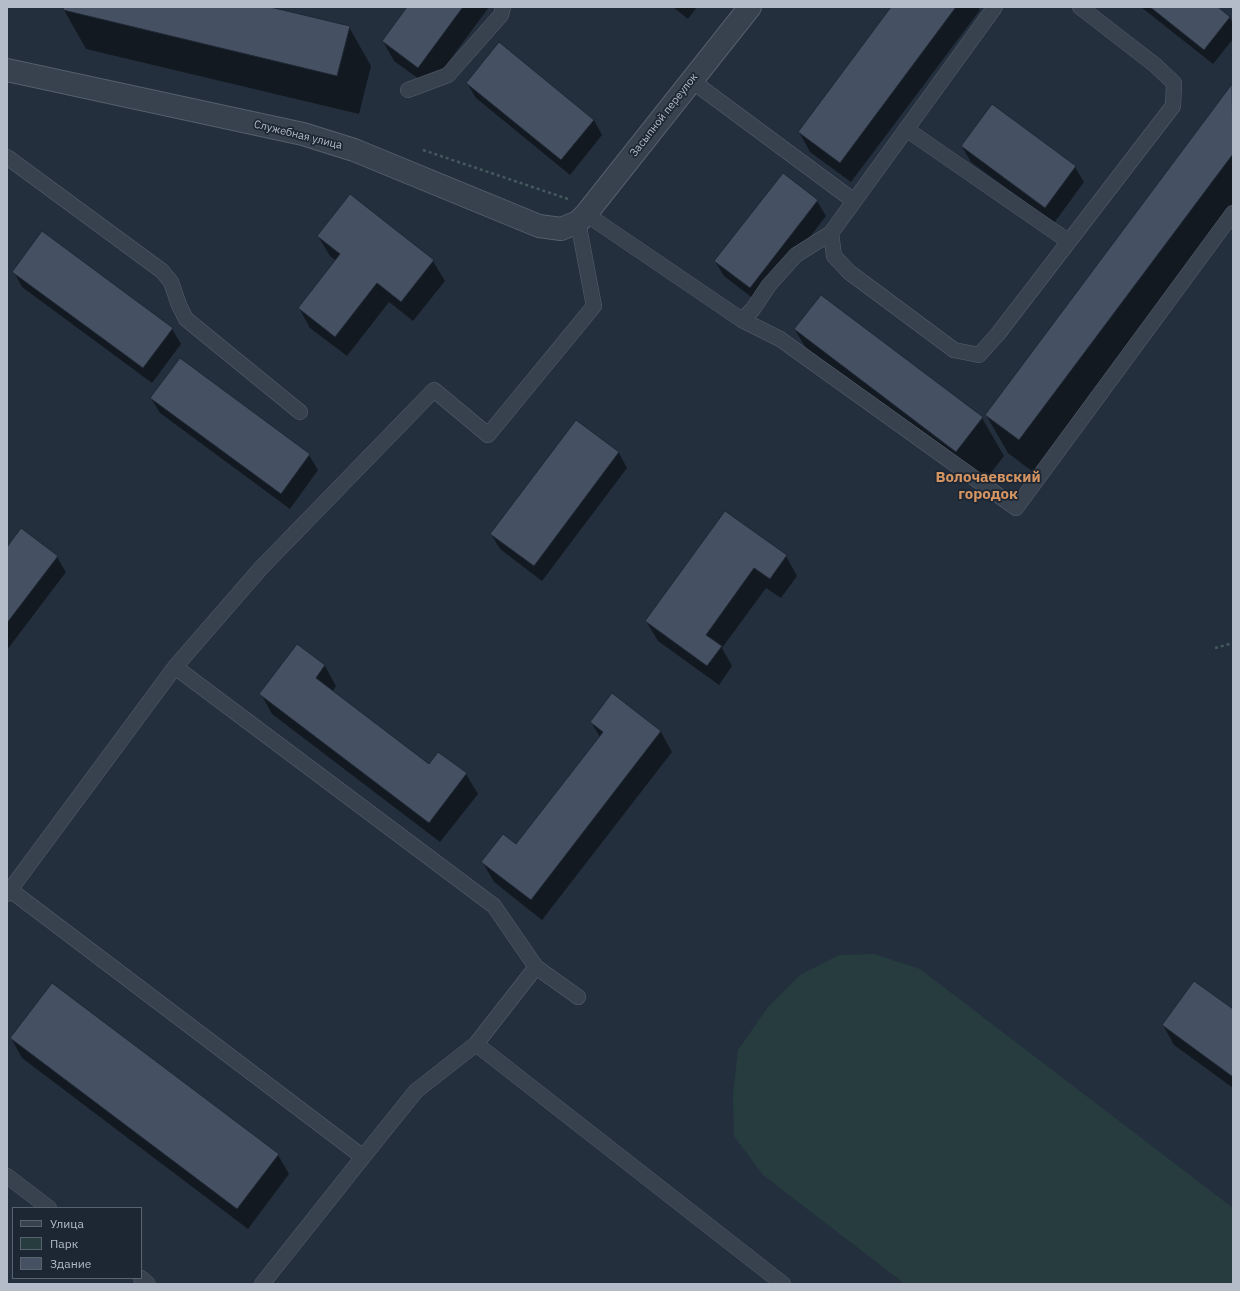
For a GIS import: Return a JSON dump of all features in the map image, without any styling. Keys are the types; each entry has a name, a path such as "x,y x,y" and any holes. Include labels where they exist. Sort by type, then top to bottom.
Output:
{"street":[{"name":"Засыпной переулок","path":"582,218 750,7"},
{"name":"Служебная улица","path":"7,70 303,134 354,150 539,226 561,228 582,218"}],"lane":[{"path":"408,90 448,74 501,15 503,7"},
{"path":"742,320 753,310 768,285 796,255 831,233 995,7"},
{"path":"831,233 834,256 849,272 954,350 979,355 997,335 1173,106 1174,83 1160,69 1080,7"},
{"path":"692,81 854,201"},
{"path":"906,129 1068,241"},
{"path":"7,157 162,271 172,282 179,305 186,319 300,412"},
{"path":"582,218 742,320 780,339 1016,508 1233,213"},
{"path":"363,1156 8,892 175,667 261,568 434,390 488,436 594,306 582,218"},
{"path":"175,667 494,906 536,967 578,997"},
{"path":"262,1284 416,1090 476,1044 536,967"},
{"path":"476,1044 783,1284"},
{"path":"7,1176 48,1207"}],"path":[{"path":"1215,648 1233,643"}],"green space":[{"path":"874,954 920,969 1233,1208 1233,1284 905,1284 763,1175 734,1136 733,1095 738,1050 768,1007 800,975 839,955"}],"building":[{"path":"64,7 270,7 350,26 337,76 63,10"},
{"path":"407,7 463,7 418,68 382,41"},
{"path":"891,7 956,7 840,163 798,132"},
{"path":"1150,7 1218,7 1230,17 1204,50"},
{"path":"499,42 594,120 561,160 466,83"},
{"path":"1232,84 1233,154 1019,440 985,415"},
{"path":"992,104 1076,166 1045,208 961,146"},
{"path":"783,173 818,200 750,288 714,261"},
{"path":"350,194 434,260 401,302 377,283 335,337 298,308 340,254 317,236"},
{"path":"42,231 173,328 143,368 12,272"},
{"path":"821,295 983,417 956,452 794,329"},
{"path":"180,358 310,454 281,494 150,398"},
{"path":"576,420 619,452 534,566 490,534"},
{"path":"725,511 787,555 770,579 754,568 706,635 722,646 707,666 645,621"},
{"path":"21,528 58,556 7,623 7,547"},
{"path":"297,644 325,665 316,678 429,764 438,752 467,773 429,823 259,694"},
{"path":"612,693 661,731 531,900 481,862 503,834 516,844 603,732 590,722"},
{"path":"1194,981 1233,1009 1233,1077 1162,1025"},
{"path":"52,983 279,1154 237,1209 10,1038"}],"district":[{"name":"Волочаевский городок","path":"988,486"}]}
